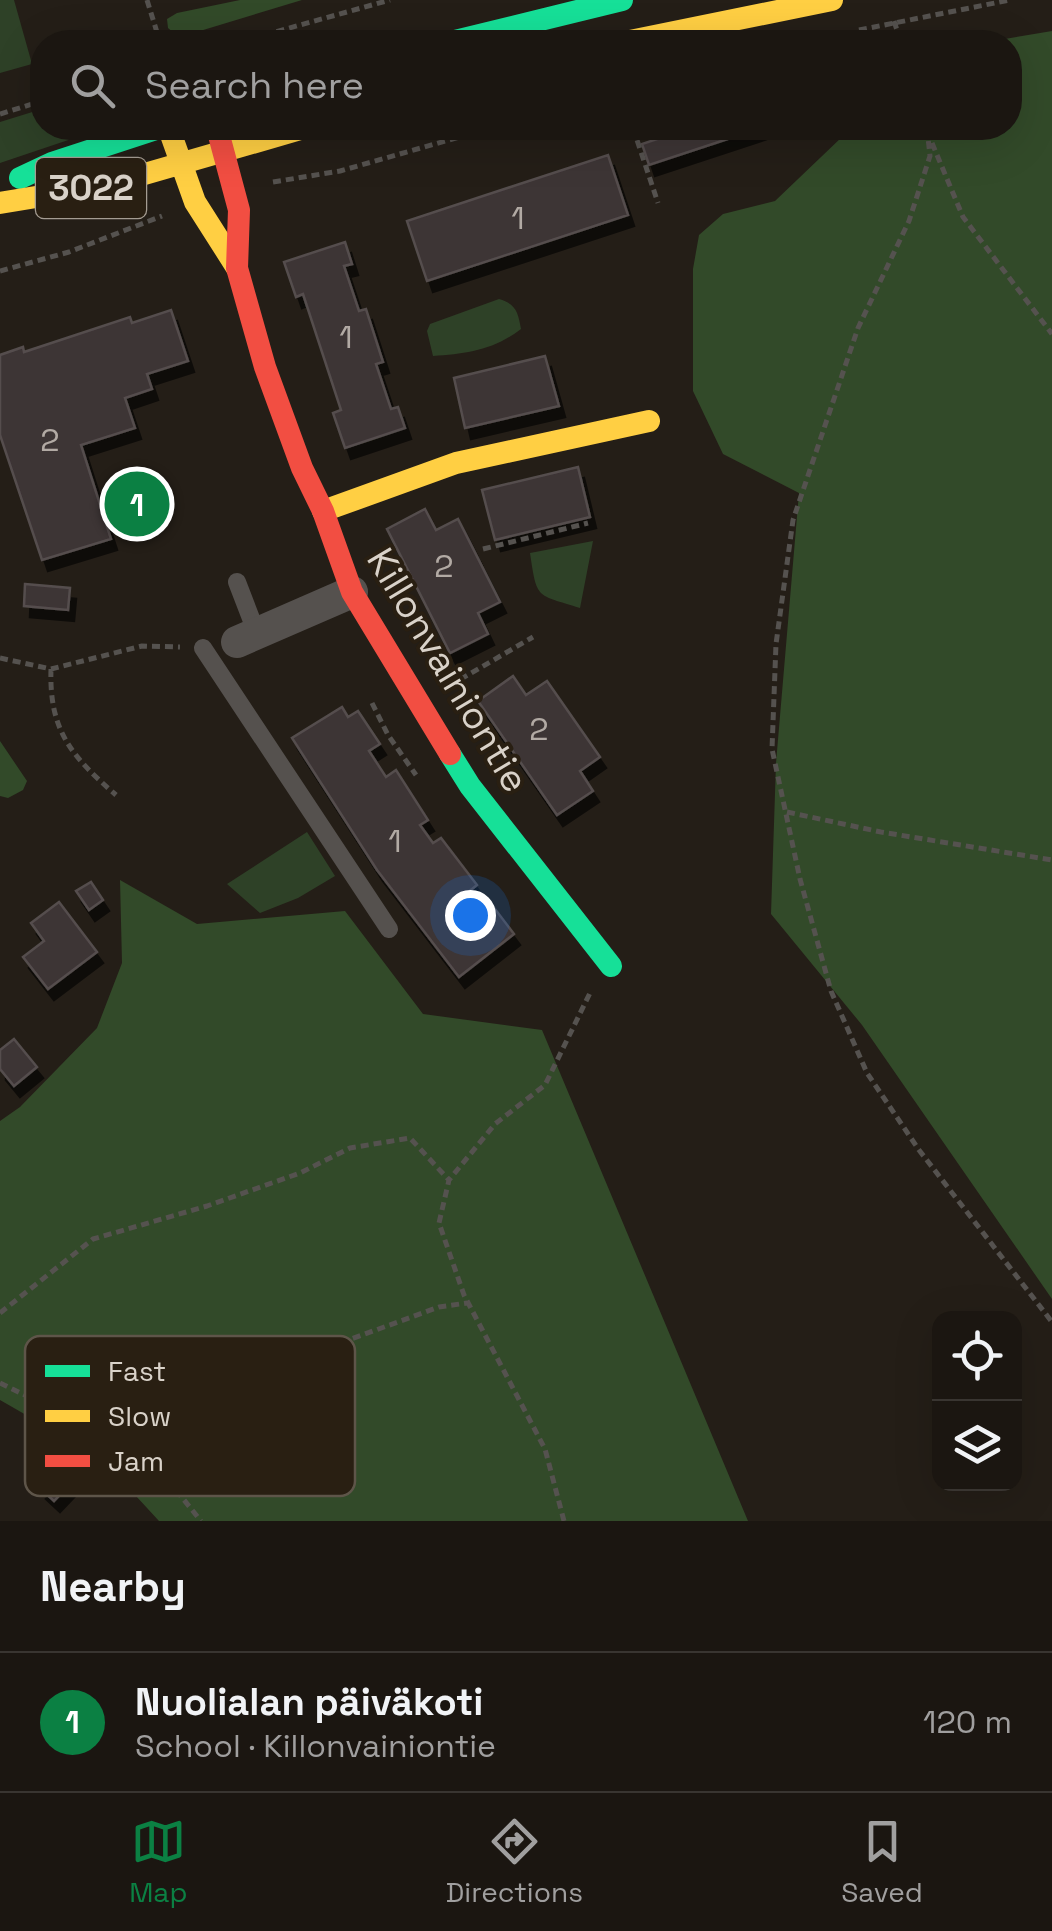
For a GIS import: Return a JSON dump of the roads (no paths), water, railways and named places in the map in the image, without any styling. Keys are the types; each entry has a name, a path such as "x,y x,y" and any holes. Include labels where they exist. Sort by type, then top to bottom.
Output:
{"street":[{"path":"499,30 622,0"},
{"path":"683,30 824,1"},
{"name":"3022","path":"0,187 52,163 122,140"},
{"name":"Killonvainiontie","path":"172,140 194,206 236,268 280,410 352,592 470,786 611,966"},
{"name":"Killonvainiontie","path":"221,140 239,210 236,268"},
{"name":"3022","path":"0,203 104,186 262,140"},
{"path":"323,511 456,463 649,421"},
{"path":"247,638 352,592"}],"lane":[{"path":"237,582 247,638"},
{"path":"204,648 390,929"}],"place":[{"name":"Nuolialan päiväkoti","path":"137,504"}]}
